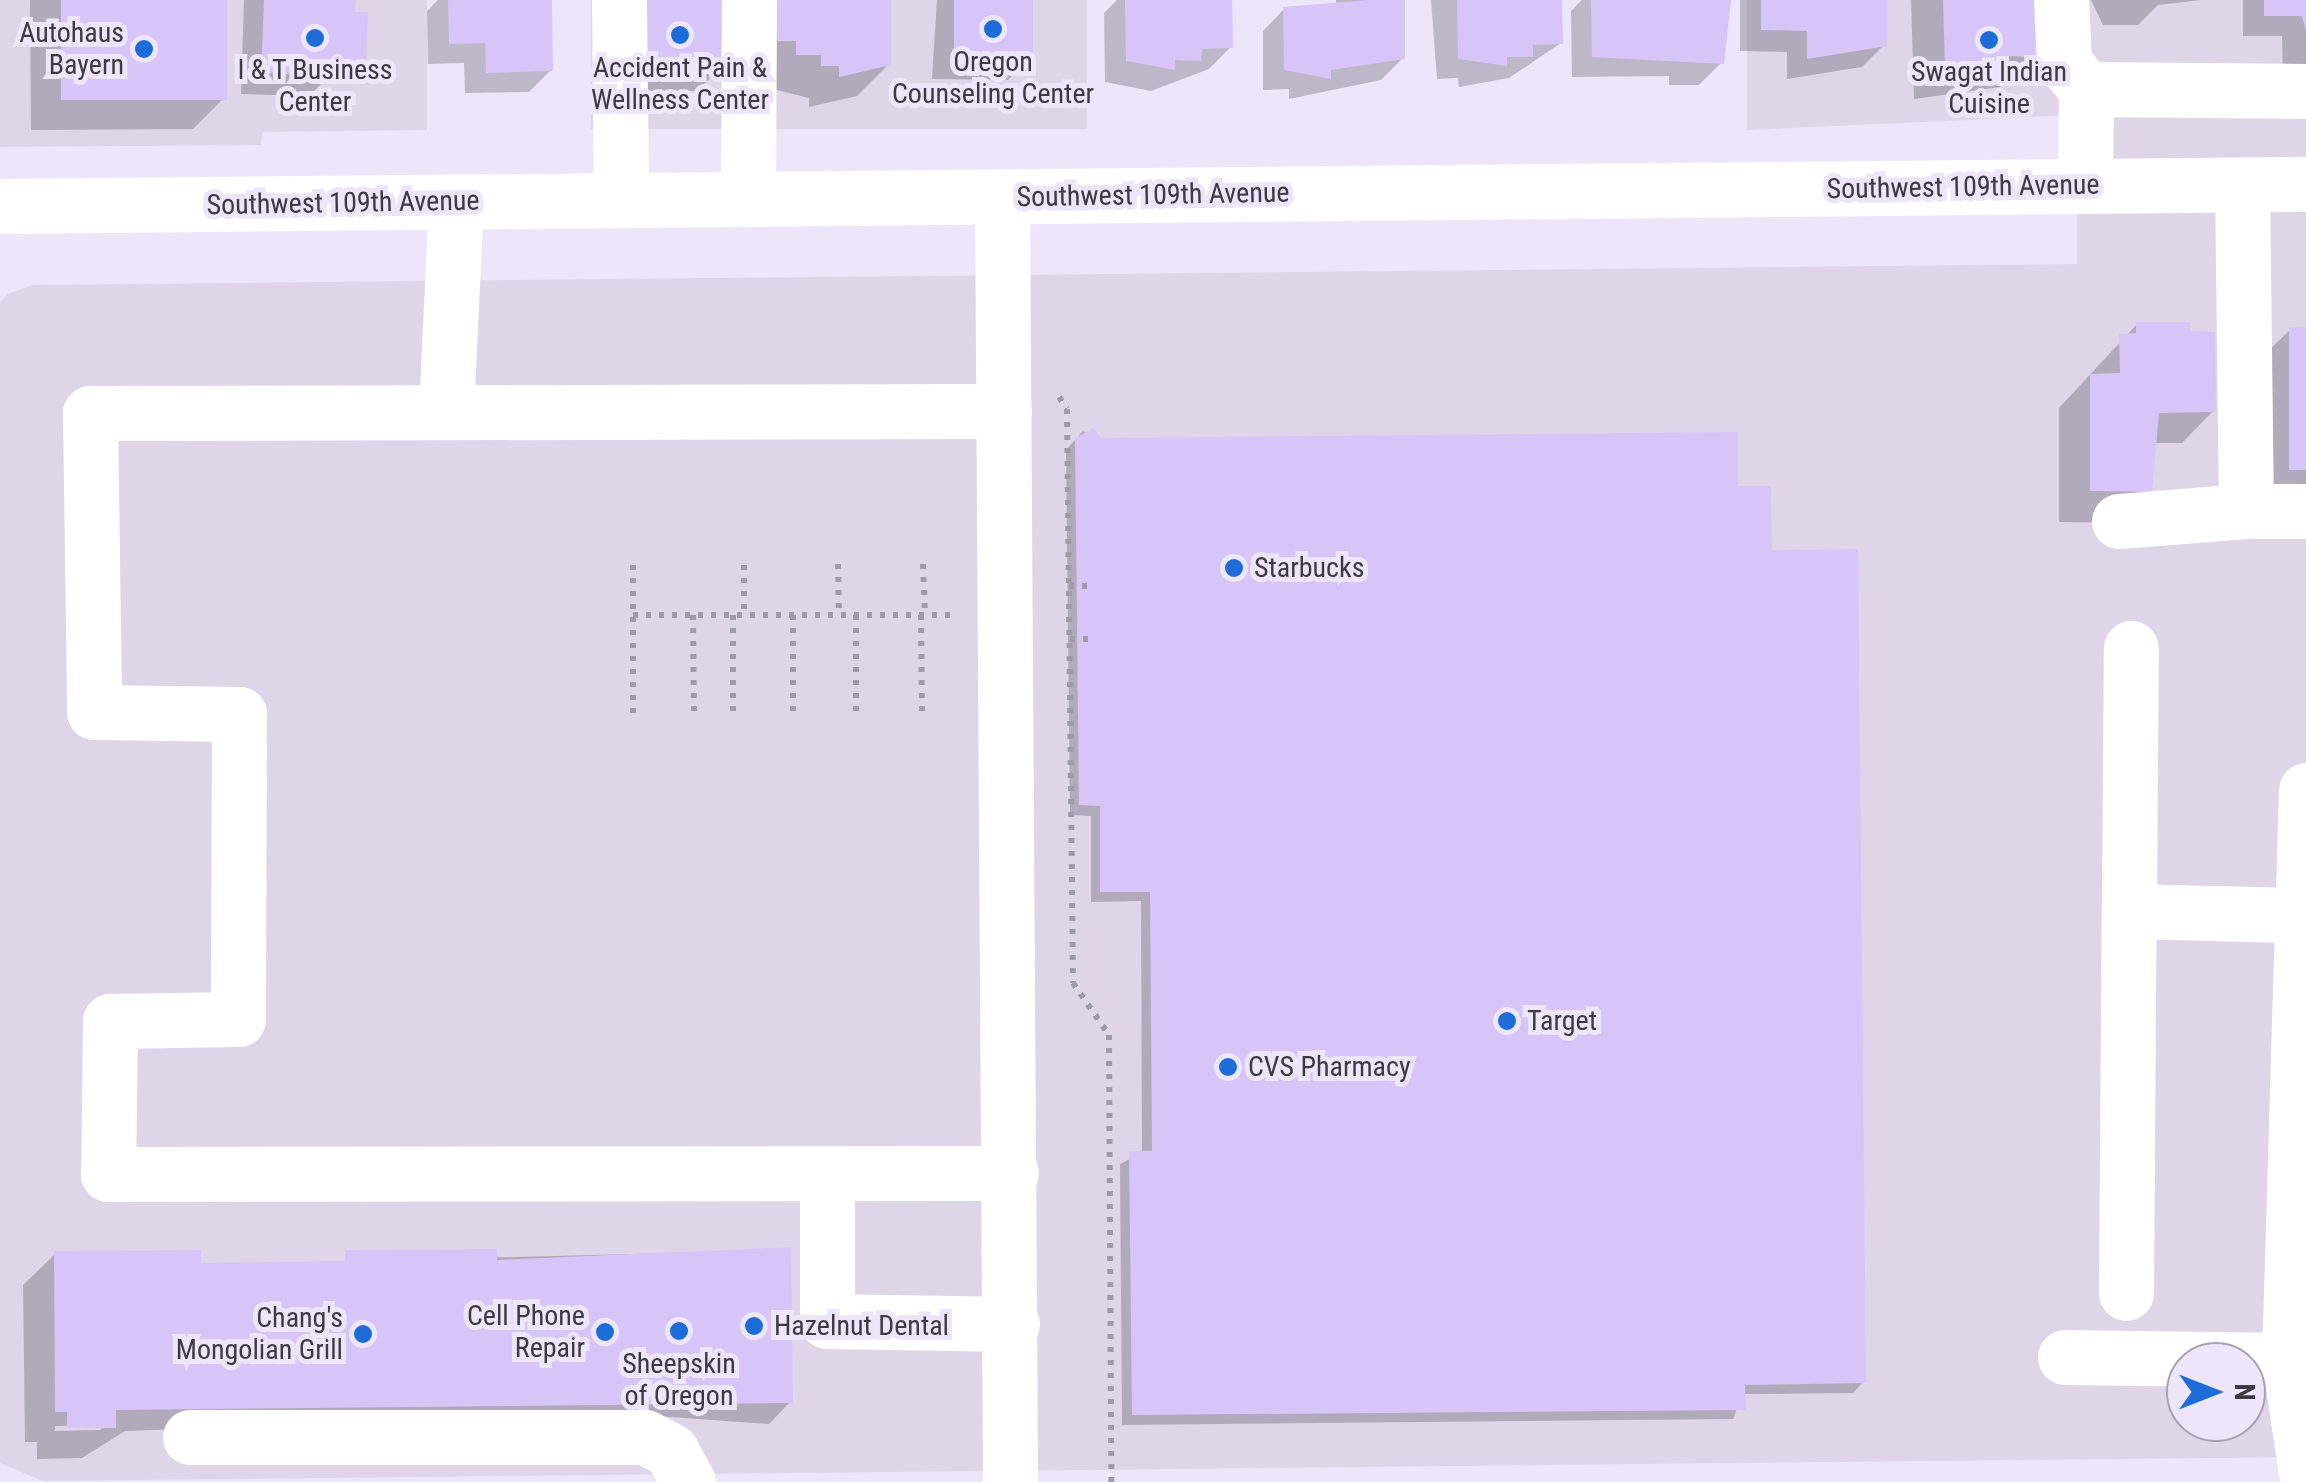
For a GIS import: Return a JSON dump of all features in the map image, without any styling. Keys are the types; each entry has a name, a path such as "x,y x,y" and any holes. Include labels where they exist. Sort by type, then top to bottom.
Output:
{"street":[{"path":"618,0 620,200"},
{"path":"748,0 748,198"},
{"path":"2061,0 2064,62 2086,90 2086,186"},
{"path":"2086,90 2306,91"},
{"name":"Southwest 109th Avenue","path":"0,206 2306,184"},
{"path":"2242,185 2246,511"},
{"path":"1002,196 1010,1482"},
{"path":"446,412 456,202"},
{"path":"1004,411 90,412 94,712 240,714 238,1019 110,1021 108,1174 1011,1173"},
{"path":"2119,521 2246,511 2306,511"},
{"path":"2126,1293 2131,648"},
{"path":"2306,790 2296,915 2289,1360 2306,1472"},
{"path":"2129,911 2296,915"},
{"path":"826,1174 826,1321 1012,1324"},
{"path":"2065,1357 2289,1360"},
{"path":"190,1437 303,1460 645,1436 671,1451 688,1482"}],"path":[{"path":"1058,395 1067,409 1073,982 1109,1035 1111,1482"},
{"path":"744,564 744,615"},
{"path":"838,564 839,614"},
{"path":"922,717 923,564"},
{"path":"633,565 633,716"},
{"path":"1069,586 1090,586"},
{"path":"633,615 1006,614"},
{"path":"694,615 694,716"},
{"path":"733,615 733,716"},
{"path":"793,615 793,716"},
{"path":"856,615 856,717"},
{"path":"1070,639 1090,639"}],"shaded area":[{"path":"0,0 427,0 427,130 262,132 261,145 0,147"},
{"path":"591,0 1087,0 1087,129 591,129"},
{"path":"1747,0 2306,0 2306,1457 43,1481 0,1463 0,302 8,294 33,285 2077,264 2077,115 1747,130"}],"building":[{"name":"Autohaus Bayern","path":"61,0 227,0 227,100 61,100"},
{"name":"I & T Business Center","path":"264,0 356,0 355,12 368,12 366,64 334,63 333,75 261,73"},
{"path":"448,0 552,0 553,71 486,73 485,43 449,44"},
{"name":"Accident Pain & Wellness Center","path":"639,0 721,0 721,71 639,71"},
{"path":"767,0 891,0 891,65 839,77 839,66 821,66 821,55 796,55 796,41 767,41"},
{"name":"Oregon Counseling Center","path":"954,0 1033,0 1033,58 954,58"},
{"path":"1125,0 1232,0 1233,48 1202,49 1201,61 1175,60 1175,70 1126,61"},
{"path":"1405,0 1405,59 1331,70 1331,79 1284,70 1283,7"},
{"path":"1457,0 1562,0 1563,44 1533,45 1533,57 1507,57 1507,66 1458,59"},
{"path":"1591,0 1731,0 1724,64 1592,57"},
{"path":"1761,0 1887,0 1887,46 1807,59 1807,31 1761,30"},
{"name":"Swagat Indian Cuisine","path":"1943,0 2040,0 2034,57 2009,56 2009,68 1945,68"},
{"path":"2264,0 2306,0 2306,31 2302,16 2264,16"},
{"path":"2136,322 2190,322 2190,331 2215,332 2216,412 2159,413 2152,492 2090,491 2090,374 2120,373 2119,334 2136,333"},
{"path":"2289,327 2306,327 2306,470 2289,470"},
{"name":"Target","path":"1094,428 1101,438 1738,432 1738,486 1771,486 1772,550 1858,549 1866,1383 1745,1385 1746,1410 1132,1415 1129,1151 1152,1151 1150,892 1100,892 1100,806 1079,805 1075,438"},
{"path":"791,1247 793,1403 116,1410 116,1428 67,1428 67,1412 55,1412 54,1251 201,1250 201,1263 345,1261 345,1250 497,1249 497,1260"}],"place":[{"name":"Oregon Counseling Center","path":"993,29"},
{"name":"Accident Pain & Wellness Center","path":"680,35"},
{"name":"I & T Business Center","path":"315,38"},
{"name":"Swagat Indian Cuisine","path":"1989,40"},
{"name":"Autohaus Bayern","path":"144,49"},
{"name":"Starbucks","path":"1234,568"},
{"name":"Target","path":"1507,1021"},
{"name":"CVS Pharmacy","path":"1228,1067"},
{"name":"Hazelnut Dental","path":"754,1326"},
{"name":"Sheepskin of Oregon","path":"679,1331"},
{"name":"Cell Phone Repair","path":"605,1332"},
{"name":"Chang's Mongolian Grill","path":"363,1334"}]}
